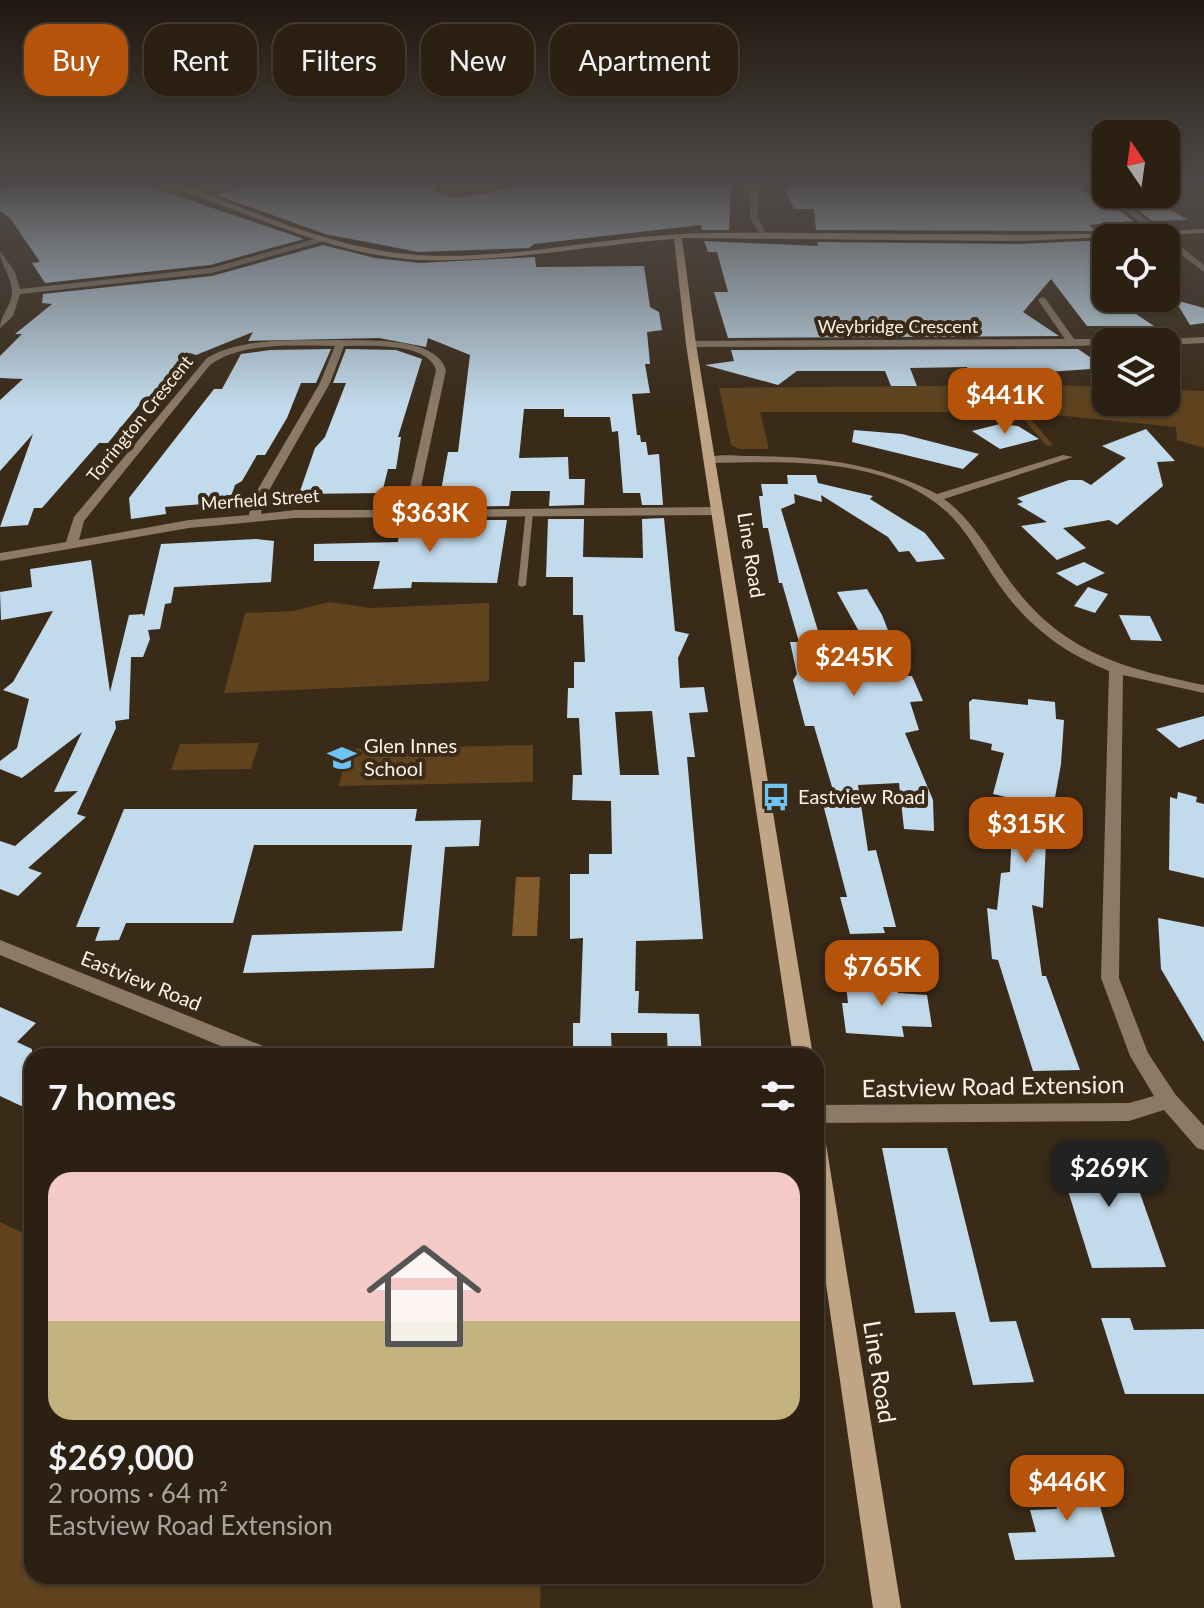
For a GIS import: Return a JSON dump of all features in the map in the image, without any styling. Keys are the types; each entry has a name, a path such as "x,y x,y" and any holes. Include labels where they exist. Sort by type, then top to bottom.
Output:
{"main road":[{"path":"435,257 463,257"},
{"name":"Line Road","path":"679,257 802,1048"},
{"name":"Line Road","path":"824,1196 887,1608"}],"street":[{"path":"0,325 15,304 18,292 15,276 3,257"},
{"path":"18,292 212,270 258,257"},
{"path":"1042,300 1072,343"},
{"path":"1180,341 1204,340"},
{"name":"Weybridge Crescent","path":"691,344 1092,342"},
{"path":"255,517 257,501 325,383 340,345"},
{"name":"Torrington Crescent","path":"71,545 78,520 207,362 226,352 255,346 409,347 428,352 440,364 410,512"},
{"path":"935,498 1067,457"},
{"path":"709,460 810,461 848,465 891,476 935,498 963,523 1037,625 1071,649 1116,669 1204,689"},
{"name":"Merfield Street","path":"0,557 255,517 410,512 718,511"},
{"path":"1116,669 1110,978 1140,1056 1168,1100 1204,1141"},
{"name":"Eastview Road","path":"0,947 246,1048"},
{"name":"Eastview Road Extension","path":"824,1114 1129,1112 1168,1100"}],"lane":[{"path":"522,585 529,512"}],"shaded area":[{"path":"1092,386 1092,416 1180,416 1180,390 1204,391 1204,448 1177,440 1176,427 1025,412 1053,445 1047,446 1017,412 760,412 769,449 739,449 731,445 719,388"},
{"path":"329,602 371,608 489,603 489,681 224,693 245,613 293,611"},
{"path":"259,743 251,769 171,770 180,744"},
{"path":"533,745 533,782 339,786 347,749"},
{"path":"516,877 540,877 537,936 512,936"},
{"path":"0,1222 21,1232 24,1228 24,1584 541,1584 540,1608 0,1608"}],"building":[{"path":"37,257 239,257 210,265 45,283 32,263 40,262"},
{"path":"280,257 371,257 420,263 535,257 536,267 644,266 650,307 659,312 662,330 647,332 650,364 645,364 650,393 632,394 637,435 640,435 641,442 646,442 648,455 659,454 663,505 642,505 640,493 623,493 618,431 612,432 610,417 564,417 564,409 524,409 519,458 568,457 569,479 585,479 584,505 549,506 550,491 511,491 509,506 438,507 448,452 458,452 470,355 428,338 426,347 379,338 248,341 253,332 196,355 190,353 149,405 140,404 108,443 99,443 42,508 34,508 28,525 0,527 33,434 0,471 0,400 23,379 0,378 0,356 22,334 15,334 52,304 42,303 43,294 212,276"},
{"path":"718,257 1092,257 1092,312 1133,312 1154,326 1087,326 1051,279 1023,312 1059,336 728,338 714,292 728,292"},
{"path":"1180,301 1204,308 1204,323 1190,325 1180,308"},
{"path":"331,349 316,383 301,383 287,418 265,455 257,455 242,481 235,485 229,502 165,507 166,514 131,519 129,498 214,389 222,389 241,354"},
{"path":"346,349 396,350 422,359 398,437 401,437 396,469 388,469 382,493 299,494 315,448 325,437 346,383 333,383"},
{"path":"1078,349 1092,358 1092,369 973,377 967,367 910,368 917,386 891,386 885,371 797,371 778,385 705,365 734,361 731,350"},
{"path":"1000,424 1018,426 1039,439 1000,449 972,431"},
{"path":"1146,429 1175,461 1157,462 1163,486 1117,525 1109,520 1063,528 1086,548 1057,560 1021,526 1047,522 1017,504 1023,502 1017,498 1069,480 1082,480 1091,485 1126,458 1102,446"},
{"path":"854,430 902,434 979,454 963,469 852,442"},
{"path":"787,475 816,475 818,483 873,496 870,499 925,533 945,559 917,562 909,551 899,552 888,537 821,495 822,502 794,494 795,503 781,509 822,644 866,644 837,592 867,589 882,615 906,676 912,676 923,701 910,702 919,730 905,733 933,800 934,831 904,829 899,783 858,785 868,851 876,850 896,927 883,927 885,933 850,934 840,897 847,897 824,808 824,796 835,797 814,726 805,726 793,680 797,674 790,642 799,642 782,583 779,583 768,528 763,528 759,496 763,496 761,484 788,484"},
{"path":"664,518 675,631 689,634 678,658 680,688 704,687 708,712 689,713 695,757 687,757 703,939 636,941 635,991 639,991 638,1013 699,1014 701,1048 668,1048 667,1033 611,1033 612,1048 573,1048 573,1023 580,1023 583,938 570,939 570,874 589,874 589,854 612,854 611,801 572,800 573,775 582,775 579,718 567,718 568,688 574,688 574,662 585,662 583,615 573,615 573,577 546,577 548,519 584,519 583,557 643,558 642,519","holes":["652,711 659,775 620,775 615,712"]},
{"path":"435,520 507,520 497,583 412,582 411,588 373,589 380,561 314,561 314,544 398,542 400,529 434,529"},
{"path":"256,539 274,541 271,582 174,587 171,603 165,604 160,629 148,630 150,639 143,657 131,657 129,719 115,721 116,728 77,814 86,817 28,868 42,873 18,896 0,889 0,841 15,846 78,791 54,792 82,732 22,778 0,769 0,761 17,748 29,699 3,690 13,682 53,611 1,620 0,592 32,587 30,569 91,560 110,692 129,615 143,614 144,617 161,544"},
{"path":"1084,562 1105,573 1077,586 1056,573"},
{"path":"1088,587 1108,594 1095,613 1074,606"},
{"path":"1119,615 1150,616 1162,641 1131,640"},
{"path":"973,699 1028,705 1028,699 1055,702 1056,719 1064,720 1061,764 1051,820 1047,819 1043,908 1032,905 1042,976 1046,976 1080,1070 1033,1071 998,960 992,959 987,908 997,910 1001,873 1010,872 1012,830 1004,829 1006,797 993,794 1004,753 991,750 992,744 970,739 969,702"},
{"path":"1204,716 1204,739 1179,748 1156,729"},
{"path":"1178,792 1197,797 1196,802 1204,804 1204,878 1169,870 1170,797 1177,799"},
{"path":"124,809 417,809 415,821 481,820 479,846 445,847 434,968 243,973 252,935 402,931 412,845 254,845 233,923 126,923 119,940 95,941 100,927 76,927"},
{"path":"1158,918 1204,927 1204,1042 1161,969"},
{"path":"845,976 896,979 898,993 927,995 932,1027 902,1026 904,1037 846,1033 842,1003 848,1003"},
{"path":"0,1007 36,1023 17,1042 30,1048 24,1048 24,1107 0,1096"},
{"path":"882,1148 947,1148 990,1322 1016,1321 1034,1382 973,1385 955,1312 915,1313"},
{"path":"1124,1148 1166,1267 1092,1268 1055,1149"},
{"path":"1101,1318 1130,1318 1134,1330 1204,1329 1204,1394 1125,1394"},
{"path":"1089,1469 1115,1557 1015,1560 1008,1533 1036,1532 1030,1510 1057,1509 1047,1470"}],"place":[{"name":"Glen Innes School","path":"342,758"},
{"name":"Eastview Road","path":"776,797"}]}
